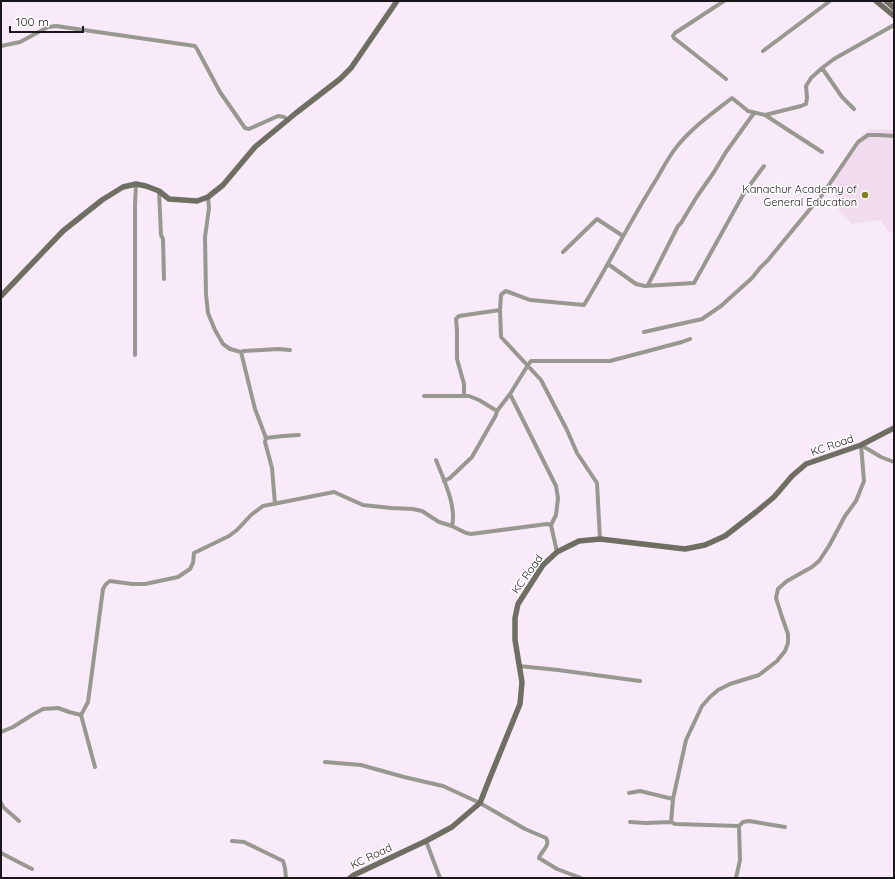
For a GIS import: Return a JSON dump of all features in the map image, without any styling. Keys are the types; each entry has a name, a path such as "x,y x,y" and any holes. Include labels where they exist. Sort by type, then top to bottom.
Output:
{"main road":[{"path":"1,296 63,231 102,200 123,187 136,184 159,190 169,199 197,202 208,197 223,185 255,148 340,79 351,68 397,1"},
{"path":"876,1 894,16"},
{"path":"886,1 894,8"},
{"name":"KC Road","path":"350,878 452,827 480,803 520,704 522,682 515,640 515,618 518,604 543,565 557,552 579,541 600,539 684,549 705,546 725,536 756,512 774,497 792,476 806,464 861,445 894,428"}],"street":[{"path":"724,1 675,33 673,36 726,79"},
{"path":"821,1 825,5"},
{"path":"764,51 830,1"},
{"path":"765,115 806,104 806,86 811,78 822,68 834,59 894,25"},
{"path":"1,46 20,42 48,27 56,26 193,46 197,49 220,92 245,128 249,129 278,116 284,117 288,120"},
{"path":"890,28 894,32"},
{"path":"822,68 842,97 854,109"},
{"path":"600,539 597,483 577,453 567,430 541,380 501,337 501,295 506,291 530,300 584,305 640,205 678,145 691,130 732,98 748,111 765,115 822,152"},
{"path":"648,285 678,226 726,152 754,113"},
{"path":"644,332 702,320 722,306 752,278 818,201 858,142 868,135 894,136"},
{"path":"608,264 636,284 645,286 694,283 744,193 764,166"},
{"path":"135,355 134,205 136,184"},
{"path":"159,190 164,279"},
{"path":"208,197 209,208 205,237 206,294 208,313 215,330 223,344 230,350 241,352 251,350 290,350"},
{"path":"563,252 597,219 623,236"},
{"path":"464,396 464,384 457,359 458,331 456,319 459,316 500,310"},
{"path":"444,482 472,457 497,411 531,361 610,361 682,342 690,338"},
{"path":"241,352 256,409 266,438 265,442 272,468 275,504"},
{"path":"510,394 556,486 558,498 556,515 551,524 557,552"},
{"path":"424,396 469,396 497,411"},
{"path":"266,438 299,435"},
{"path":"861,445 894,462"},
{"path":"671,822 673,799 686,740 702,706 710,696 718,690 730,684 759,675 778,661 785,651 788,643 788,634 776,598 778,589 787,581 812,568 820,561 845,516 856,501 864,482 861,445"},
{"path":"436,460 453,509 454,520 452,526"},
{"path":"95,767 81,715 88,702 103,589 110,581 145,584 178,577 190,569 193,563 194,553 229,536 263,506 334,492 363,505 422,511 439,522 472,534 551,524"},
{"path":"519,666 640,681"},
{"path":"1,732 44,709 58,708 81,715"},
{"path":"326,762 361,765 444,786 480,803 525,829 546,838 548,845 540,854 539,858 557,869 580,878"},
{"path":"628,793 640,791 673,799"},
{"path":"1,803 3,807 20,820"},
{"path":"630,822 671,822 675,824 739,826 743,822 749,820 785,827"},
{"path":"736,878 740,860 739,826"},
{"path":"232,841 244,842 283,861 286,878"},
{"path":"426,841 440,878"},
{"path":"1,853 32,869"}],"shaded area":[{"name":"Kanachur Academy of General Education","path":"869,129 894,130 894,232 889,233 880,220 852,224 840,213 832,176"}],"place":[{"name":"Kanachur Academy of General Education","path":"865,195"}]}
